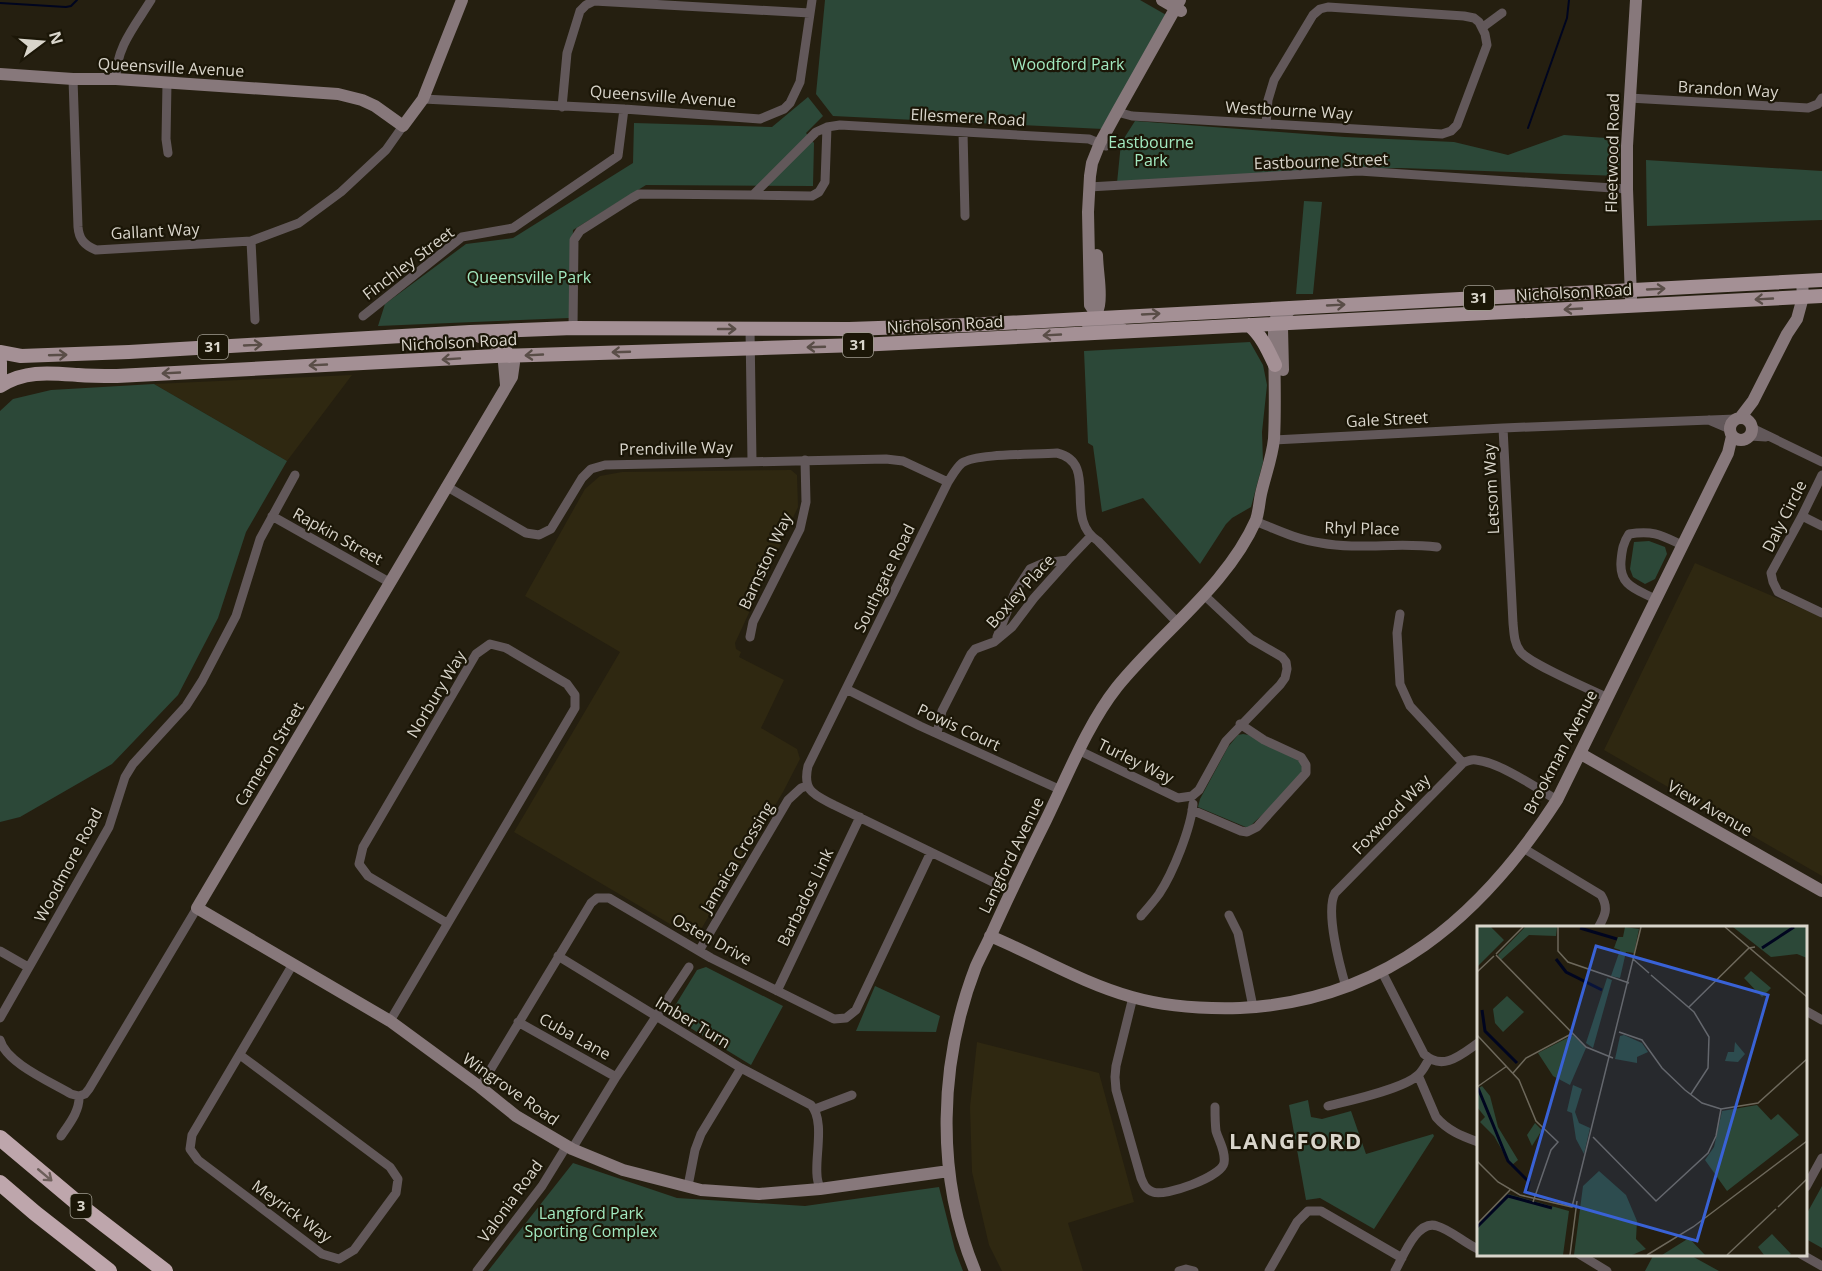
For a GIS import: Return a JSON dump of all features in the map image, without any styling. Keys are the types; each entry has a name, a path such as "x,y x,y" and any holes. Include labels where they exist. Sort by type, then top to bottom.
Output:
{"highway":[{"name":"3","path":"0,1138 87,1211 165,1271"},
{"name":"3","path":"0,1183 109,1271"}],"main road":[{"name":"Nicholson Road","path":"0,352 21,356 101,353 573,328 849,329 1822,280"},
{"name":"Nicholson Road","path":"0,362 0,384 22,375 42,373 117,376 509,356 859,345 1822,296"},
{"path":"1249,325 1258,333 1275,365"},
{"path":"509,356 513,344 528,330"},
{"path":"470,332 501,345 509,356"}],"street":[{"path":"116,79 121,48 151,0"},
{"path":"255,320 251,241 299,223 341,192 386,150 423,99 462,0"},
{"name":"Queensville Avenue","path":"423,99 624,109 760,119 777,113 790,104 800,82 812,0"},
{"path":"1132,331 1102,323 1090,305 1092,163 1181,5 1162,0"},
{"name":"Fleetwood Road","path":"1632,306 1627,189 1629,98 1636,0"},
{"path":"562,107 567,53 580,11 586,4 594,1 810,13"},
{"path":"1266,124 1268,100 1274,80 1313,15 1320,9 1328,7 1464,16 1474,18 1482,27 1502,13"},
{"name":"Westbourne Way","path":"1120,113 1132,116 1266,124 1442,134 1451,132 1457,125 1487,45 1482,27"},
{"name":"Queensville Avenue","path":"0,74 73,80 116,79 338,94 375,106 403,126"},
{"name":"Gallant Way","path":"73,80 78,227 79,238 82,242 96,250 251,241"},
{"path":"167,83 168,153"},
{"name":"Brandon Way","path":"1629,98 1808,108 1818,104 1822,98"},
{"name":"Finchley Street","path":"363,316 462,237 513,228 618,156 624,109"},
{"name":"Ellesmere Road","path":"827,127 840,125 1089,139 1103,145"},
{"path":"573,328 574,240 580,231 639,194 812,196 819,192 825,182 827,127 816,132 753,195"},
{"path":"963,132 965,216"},
{"name":"Eastbourne Street","path":"1092,187 1359,171 1627,189"},
{"name":"Brookman Avenue","path":"990,936 1072,974 1133,997 1186,1007 1253,1007 1310,998 1346,987 1382,972 1419,950 1456,921 1488,890 1523,848 1557,800 1786,334 1797,319 1797,281"},
{"path":"1256,309 1278,324 1293,307"},
{"path":"1084,334 1097,317"},
{"name":"Langford Avenue","path":"975,1271 956,1213 947,1144 948,1099 957,1031 976,966 1096,720 1115,690 1144,655 1219,578 1234,558 1268,496 1273,481 1277,440 1283,352 1282,328 1278,324 1274,329 1277,440"},
{"path":"750,329 752,461"},
{"name":"Cameron Street","path":"61,1136 76,1112 79,1096 85,1094 89,1089 506,385 504,363 509,356"},
{"name":"Letsom Way","path":"1608,699 1534,662 1521,652 1516,642 1513,623 1503,428 1707,419 1771,438 1822,462"},
{"name":"Gale Street","path":"1277,440 1503,428"},
{"name":"Southgate Road","path":"807,786 808,766 957,468 972,459 1057,453 1068,456 1076,464 1078,471 1082,520 1090,537"},
{"name":"Prendiville Way","path":"446,486 526,533 539,536 551,529 582,478 591,470 605,465 886,459 903,461 948,482"},
{"name":"Barnston Way","path":"750,638 753,622 800,529 806,502 804,460"},
{"name":"Woodmore Road","path":"0,1018 109,827 125,777 133,764 186,706 202,681 236,616 260,539 295,475"},
{"name":"Daly Circle","path":"1822,475 1771,573 1778,592 1822,613"},
{"name":"Rhyl Place","path":"1257,515 1297,538 1322,544 1351,546 1413,544 1437,547"},
{"name":"Rapkin Street","path":"272,516 389,582"},
{"path":"1802,516 1822,526"},
{"path":"1655,599 1629,586 1622,579 1620,570 1623,544 1629,534 1644,531 1683,545"},
{"path":"1090,537 1098,542 1177,622"},
{"name":"Boxley Place","path":"937,733 942,711 971,654 975,649 994,642 1012,627 1034,598 1090,537"},
{"name":"Boxley Place","path":"994,642 1015,592 1030,569 1044,563 1068,560"},
{"name":"Turley Way","path":"1080,751 1178,798 1192,796 1199,790 1226,741 1285,678 1286,662 1277,652 1251,639 1203,595"},
{"path":"1400,614 1397,633 1400,684 1410,706 1462,763 1473,759 1486,762 1557,800"},
{"name":"Norbury Way","path":"390,1021 575,708 575,695 567,684 506,648 490,644 476,654 363,848 359,864 369,876 447,923"},
{"name":"Powis Court","path":"846,689 920,726 1060,790"},
{"path":"1192,810 1247,832 1257,827 1306,773 1306,765 1300,757 1264,740 1240,724"},
{"name":"View Avenue","path":"1581,754 1822,891"},
{"name":"Foxwood Way","path":"1346,987 1332,919 1332,898 1462,763"},
{"path":"807,786 816,796 1011,891"},
{"name":"Jamaica Crossing","path":"699,951 788,800 801,788 807,786"},
{"path":"1141,916 1160,892 1191,822 1192,796"},
{"name":"Barbados Link","path":"777,991 860,818"},
{"path":"1523,848 1602,895 1607,910 1599,926"},
{"name":"Osten Drive","path":"480,1087 558,956 591,903 597,898 609,898 699,951 834,1019 846,1018 856,1010 931,852"},
{"name":"Wingrove Road","path":"197,909 390,1021 516,1116 569,1148 623,1170 701,1190 759,1194 819,1190 949,1171"},
{"path":"1230,915 1238,933 1253,1007"},
{"path":"0,951 28,968"},
{"name":"Imber Turn","path":"558,956 741,1068 815,1109"},
{"name":"Meyrick Way","path":"240,1054 390,1167 399,1179 396,1193 354,1250 339,1259 322,1254 198,1160 190,1149 192,1135 292,964"},
{"path":"569,1148 688,967"},
{"path":"1382,972 1424,1054 1430,1059 1442,1063 1477,1043"},
{"path":"1133,997 1116,1065 1116,1090 1141,1178 1149,1191 1155,1194 1167,1193 1209,1178 1221,1169 1224,1163 1216,1128 1215,1107"},
{"path":"1807,1012 1822,1020"},
{"name":"Cuba Lane","path":"518,1022 616,1077"},
{"path":"0,1040 2,1046 14,1060 71,1094 79,1096"},
{"path":"1328,1106 1392,1088 1418,1075 1430,1059"},
{"path":"688,1186 695,1150 701,1134 741,1068"},
{"path":"1418,1075 1436,1117 1441,1123 1454,1132 1477,1141"},
{"path":"819,1190 818,1120 815,1109 852,1095"},
{"name":"Valonia Road","path":"477,1271 569,1148"},
{"path":"1807,1185 1822,1158"},
{"path":"1269,1271 1297,1222 1308,1211 1321,1211 1402,1258"},
{"path":"1395,1271 1416,1233 1425,1226 1436,1225 1477,1248"},
{"path":"1582,1256 1607,1271"},
{"path":"1805,1256 1822,1266"},
{"path":"1179,1271 1186,1269 1194,1271"}],"shaded area":[{"path":"352,375 287,461 154,384"},
{"path":"791,470 797,475 798,507 735,643 736,649 741,652 739,657 784,680 761,728 797,749 800,759 783,792 697,936 692,937 514,832 620,652 525,596 585,489 600,476 622,472"},
{"path":"1695,563 1822,617 1822,876 1604,750"},
{"path":"977,1042 1099,1073 1134,1202 1068,1223 1083,1271 1002,1271 989,1245 972,1172 970,1107"}],"green space":[{"name":"Woodford Park","path":"825,0 1140,0 1168,16 1103,129 833,116 816,94"},
{"name":"Queensville Park","path":"808,97 823,116 806,133 814,143 813,186 646,185 573,230 569,318 378,326 385,304 466,244 513,238 633,163 634,123 772,127"},
{"name":"Eastbourne Park","path":"1135,121 1345,137 1454,142 1508,155 1564,135 1620,139 1619,176 1401,168 1328,169 1117,183 1121,143"},
{"path":"1646,160 1822,171 1822,220 1647,226"},
{"path":"1304,201 1322,202 1313,294 1296,294"},
{"path":"1250,342 1263,365 1267,385 1262,432 1263,462 1251,507 1226,524 1200,564 1143,498 1102,512 1093,446 1088,443 1084,351"},
{"path":"154,384 287,461 246,532 218,618 178,695 112,764 20,817 0,822 0,411 13,399 51,390"},
{"path":"1649,541 1665,547 1667,554 1655,579 1645,584 1633,577 1630,569 1634,542"},
{"path":"1243,734 1301,761 1305,770 1248,828 1198,807 1228,747 1238,735"},
{"path":"706,967 783,1006 751,1065 674,1018 673,1009 697,970"},
{"path":"875,986 940,1016 936,1032 856,1031"},
{"path":"1308,1100 1311,1117 1322,1119 1351,1111 1366,1154 1433,1134 1434,1136 1374,1229 1320,1198 1306,1200 1289,1105"},
{"name":"Langford Park Sporting Complex","path":"573,1163 677,1198 805,1206 939,1187 955,1250 963,1271 488,1271"},
{"path":"1822,1186 1822,1248 1807,1240 1807,1213"},
{"path":"1653,1256 1692,1256 1719,1271 1645,1271"}],"waterway":[{"path":"0,3 66,7 71,6 77,0"},
{"path":"1528,128 1567,18 1569,0"}],"district":[{"name":"LANGFORD","path":"1296,1141"}]}
